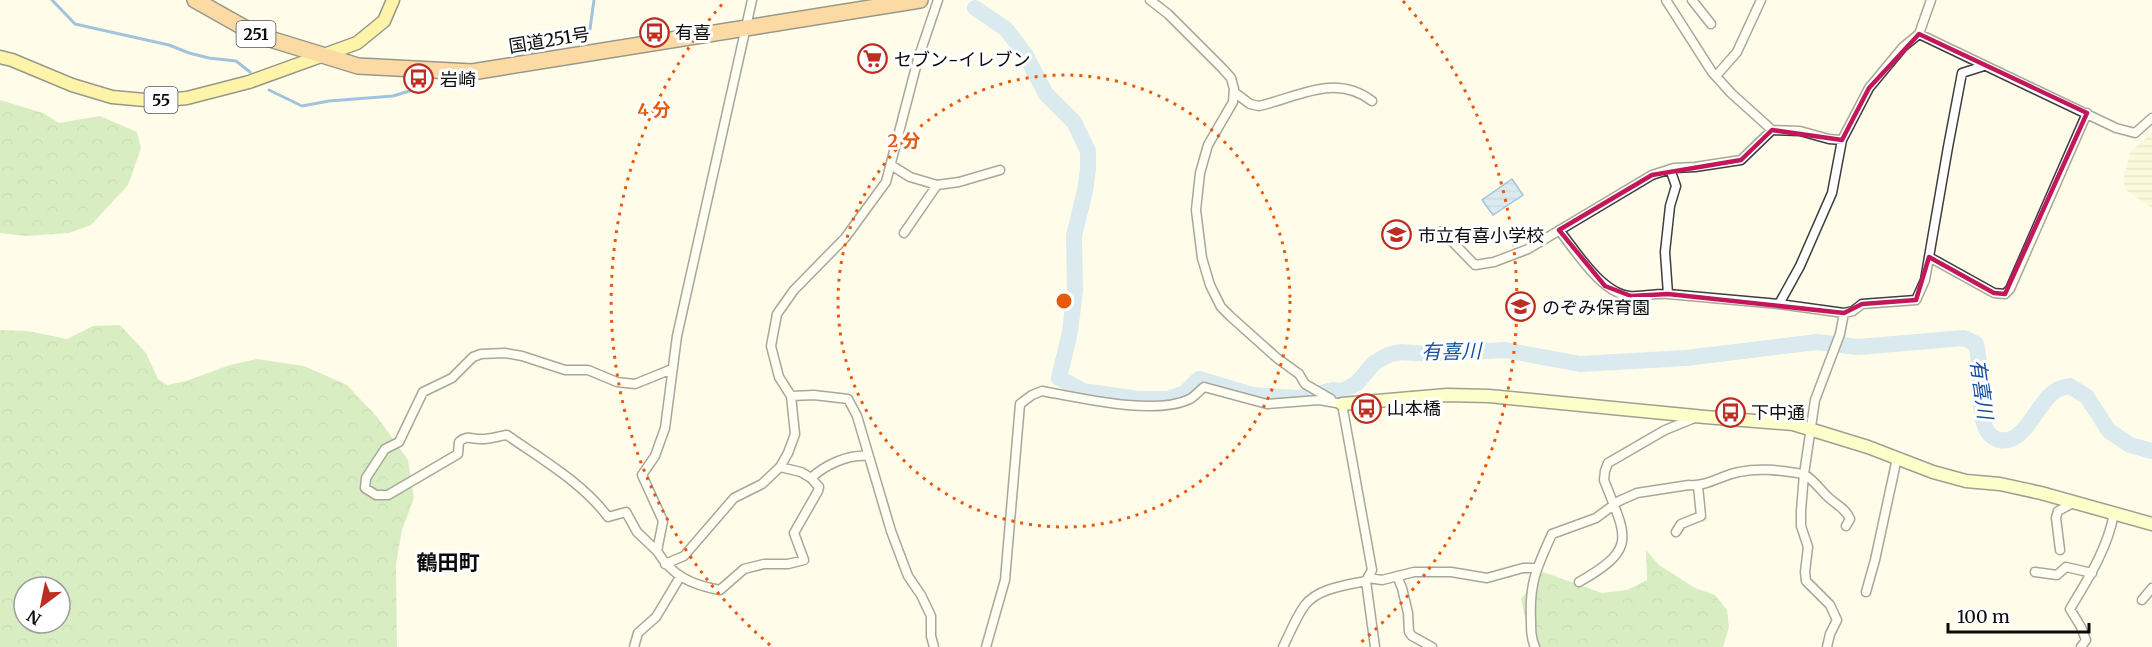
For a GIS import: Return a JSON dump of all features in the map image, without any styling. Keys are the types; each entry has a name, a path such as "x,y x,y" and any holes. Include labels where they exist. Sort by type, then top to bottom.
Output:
{"highway":[{"name":"国道251号","path":"195,0 257,35 358,66 472,72 920,0"}],"main road":[{"name":"55","path":"0,57 72,85 112,97 156,101 213,92 249,82 357,43 384,21 393,0"}],"street":[{"path":"657,551 663,521 642,475 655,456 664,428 677,336 752,0"},
{"path":"665,564 684,556 734,498 762,484 780,467 795,434 791,396 779,377 771,346 777,314 794,291 845,238 886,182 918,59 938,0"},
{"path":"1150,0 1168,14 1223,69 1231,78 1234,92 1233,102 1208,145 1200,173 1196,210 1202,258 1210,285 1221,307 1277,358 1299,374 1305,384 1342,404"},
{"path":"1666,0 1716,76 1762,123 1772,130 1800,131 1842,140"},
{"path":"1692,0 1711,24"},
{"path":"1716,76 1737,52 1761,0"},
{"path":"1779,304 1800,266 1832,193 1842,140 1869,88 1918,33 1931,0"},
{"path":"1918,33 2116,128 2135,133 2152,118"},
{"path":"1559,230 1605,286 1631,296 1668,294 1779,304 1844,313 1853,311 1862,304 1916,300 1925,280 1962,73 1984,66"},
{"path":"1234,92 1250,104 1259,106 1317,89 1334,87 1346,88 1372,101"},
{"path":"1929,257 1994,293 2005,294 2010,289 2087,113"},
{"path":"1442,231 1475,265 1494,262 1528,249 1652,175 1670,169 1741,160 1772,130"},
{"path":"891,165 910,177 937,185 959,182 1000,170"},
{"path":"1668,294 1665,252 1670,206 1676,186 1670,169"},
{"path":"904,233 937,185"},
{"path":"1827,647 1837,620 1830,605 1806,581 1808,547 1801,526 1801,511 1815,400 1840,333 1844,313"},
{"path":"672,369 635,384 617,382 588,370 565,370 505,353 481,354 473,357 452,378 423,392 399,442 385,449 366,478 365,488 376,495 388,495 458,454 459,442 464,437 479,440 507,435 552,466 591,498 608,517 626,512 637,532 657,551 665,564 680,577 702,587 720,590 744,569 764,564 788,564 804,560 794,533 819,487 801,472 780,467"},
{"path":"986,647 1005,580 1020,404 1042,391 1137,406 1160,406 1191,398 1204,387 1267,404 1319,400 1342,404 1447,395 1489,396 1697,417 1793,424 1966,482 2000,484 2075,501 2152,524"},
{"path":"791,396 814,395 848,399 857,416 891,531 908,576 931,616 934,647"},
{"path":"1342,404 1372,570 1368,579 1375,647"},
{"path":"1579,582 1604,568 1622,549 1623,532 1604,480 1608,463 1665,430 1697,417"},
{"path":"811,478 822,468 858,455 868,456"},
{"path":"1866,592 1897,458"},
{"path":"1535,647 1532,639 1530,596 1536,568 1552,534 1596,518 1637,493 1689,485 1698,486 1737,472 1759,469 1804,474 1813,479 1827,496 1848,513 1850,519 1846,526"},
{"path":"1676,532 1681,524 1701,516 1698,486"},
{"path":"2060,550 2056,518 2058,511 2075,501"},
{"path":"2081,647 2086,640 2070,609 2097,565 2112,525 2114,513"},
{"path":"2035,572 2057,575 2062,568 2066,567 2092,573"},
{"path":"1283,647 1306,604 1318,594 1368,579 1382,580 1414,572 1450,572 1487,578 1523,568 1536,568"},
{"path":"1397,576 1408,613 1409,632 1432,647"},
{"path":"634,647 638,633 656,617 680,577"},
{"path":"2142,600 2152,588"}],"highlighted area":[{"path":"1919,34 2087,113 2005,294 1994,293 1929,257 1916,300 1862,304 1844,313 1668,294 1631,296 1605,286 1559,230 1652,175 1741,160 1772,130 1842,140 1869,88"}],"green space":[{"path":"0,100 43,113 59,123 100,116 137,132 141,148 128,185 91,225 69,233 26,236 0,233"},
{"path":"2152,133 2152,208 2127,191 2123,180 2130,152"},
{"path":"120,325 146,353 158,379 167,385 257,359 304,366 347,385 378,418 408,460 414,498 402,530 396,564 397,647 0,647 0,330 28,331 67,339 93,326"},
{"path":"1646,550 1659,565 1695,588 1715,595 1727,610 1729,627 1723,647 1531,647 1521,599 1543,572 1602,593 1627,590 1647,580"}],"water":[{"path":"1512,179 1523,195 1493,215 1482,200"}],"waterway":[{"path":"52,0 75,24 169,45 209,58 236,61 250,72"},
{"path":"504,60 526,55 550,43 590,29 594,0"},
{"name":"有喜川","path":"975,8 1006,29 1025,54 1046,94 1074,122 1088,151 1085,191 1074,236 1075,290 1070,332 1059,378 1083,391 1138,399 1168,399 1185,393 1199,379 1252,395 1298,398 1333,390 1343,391 1357,383 1374,363 1388,355 1400,352 1431,354 1505,350 1580,364 1686,358 1817,342 1858,347 1964,338 1976,344 1982,413 1986,429 1994,438 2009,440 2017,436 2050,396 2058,389 2070,386 2087,397 2109,431 2130,445 2152,451"},
{"path":"269,90 302,106 329,101 393,96 416,89"}],"place":[{"name":"有喜","path":"654,32"},
{"name":"セブン-イレブン","path":"873,59"},
{"name":"岩崎","path":"419,79"},
{"name":"市立有喜小学校","path":"1397,235"},
{"name":"のぞみ保育園","path":"1521,307"},
{"name":"山本橋","path":"1366,408"},
{"name":"下中通","path":"1730,412"}],"district":[{"name":"鶴田町","path":"448,562"}]}
